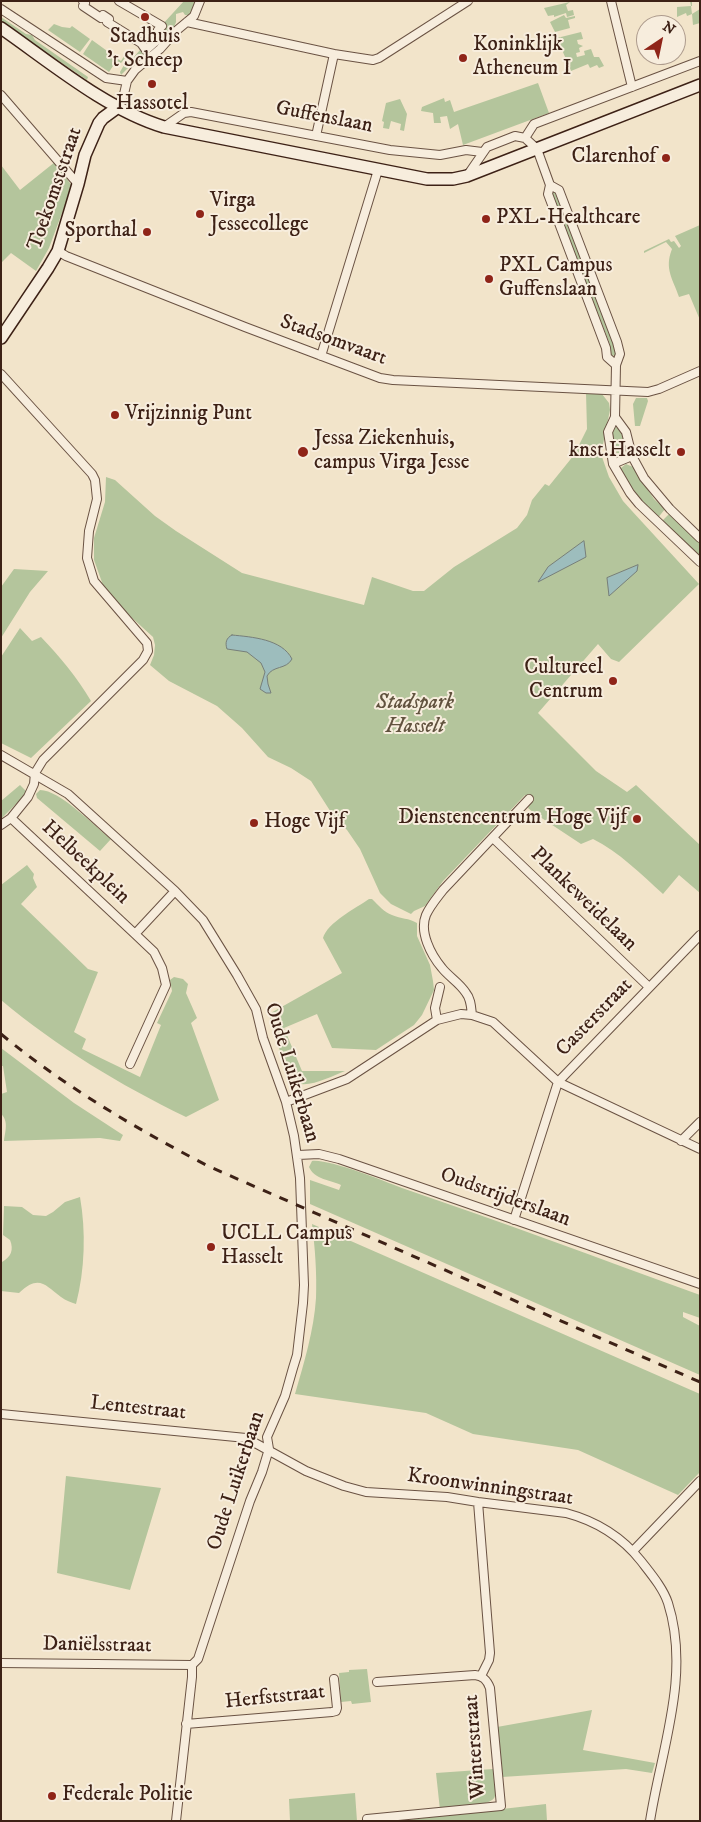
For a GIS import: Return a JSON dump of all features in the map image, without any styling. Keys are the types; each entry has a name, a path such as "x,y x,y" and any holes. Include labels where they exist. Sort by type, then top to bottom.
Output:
{"main road":[{"name":"Guffenslaan","path":"1,28 92,91 146,121 164,127 427,179 453,179 467,176 700,85"},
{"name":"Toekomststraat","path":"1,338 58,251 85,155 96,128 103,118 118,107"}],"street":[{"path":"83,1 85,3 83,6 101,18 103,15 109,19 107,22 141,43 146,50 162,36 158,30 162,26 119,1"},
{"path":"118,107 124,94 127,80 135,70 194,16 200,1"},
{"path":"187,22 334,54 373,60 468,1"},
{"path":"611,1 632,87"},
{"path":"1,9 106,78 127,80"},
{"path":"316,136 334,54"},
{"path":"616,365 607,356 606,348 548,194 550,185 537,149 525,138 534,124 700,61"},
{"path":"1,94 78,184"},
{"name":"Guffenslaan","path":"164,127 184,113 191,112 390,150 440,155 466,150 482,152"},
{"name":"Guffenslaan","path":"467,176 487,147 515,136 525,138"},
{"path":"320,356 378,170"},
{"path":"550,185 559,190 618,342 620,354 616,365 615,417 608,432 613,464 630,493 639,504 700,562"},
{"name":"Stadsomvaart","path":"58,251 66,256 320,356 374,376 393,380 648,392 700,371"},
{"name":"Helbeekplein","path":"1,374 79,458 95,480 97,499 89,531 87,558 94,581 147,643 148,651 143,660 43,760 35,774 34,784 28,797 11,818 1,826"},
{"path":"615,417 626,432 632,456 644,478 655,492 700,538"},
{"path":"613,464 632,456"},
{"name":"Oude Luikerbaan","path":"1,755 68,794 175,890 203,920 256,1008 263,1038 286,1102 298,1155 303,1240 304,1303 297,1355 285,1396 267,1437 268,1449 262,1472 250,1501 198,1659 192,1665 176,1821"},
{"path":"472,1015 471,1004 466,992 441,968 430,950 425,931 425,917 444,890 529,799"},
{"name":"Helbeekplein","path":"11,818 154,952 162,968 166,985 130,1064"},
{"name":"Plankeweidelaan","path":"493,838 649,987"},
{"name":"Helbeekplein","path":"135,934 175,890"},
{"name":"Casterstraat","path":"558,1082 700,935"},
{"path":"437,1020 435,1008 440,987"},
{"path":"286,1102 346,1079 437,1020 461,1014 472,1015 493,1022 558,1082 700,1149"},
{"path":"514,1220 558,1082"},
{"path":"681,1141 700,1122"},
{"name":"Oudstrijderslaan","path":"298,1155 319,1154 339,1159 700,1284"},
{"name":"Lentestraat","path":"1,1414 246,1438 268,1449"},
{"name":"Kroonwinningstraat","path":"268,1449 306,1471 359,1490 447,1497 566,1512 580,1516 610,1533 633,1551 662,1589 668,1603 677,1658 674,1699 650,1821"},
{"path":"633,1551 700,1482"},
{"name":"Winterstraat","path":"478,1502 490,1653 489,1660 481,1676"},
{"name":"Daniëlsstraat","path":"1,1663 192,1665"},
{"name":"Winterstraat","path":"367,1819 501,1806 488,1682 481,1676 378,1682"},
{"name":"Herfststraat","path":"186,1724 336,1711 338,1708 334,1679"}],"green space":[{"path":"184,1 197,1 190,15 185,15 183,12 176,14 173,30 155,49 137,59 121,75 120,72 124,65 127,65 140,50 142,52 162,37 161,26"},
{"path":"570,2 566,5 568,11 573,10 574,15 567,17 566,13 554,17 554,15 548,16 544,8"},
{"path":"691,6 692,14 687,16 686,13 677,15 677,7"},
{"path":"700,9 700,23 693,25 692,14"},
{"path":"564,15 566,18 575,16 575,18 568,20 570,28 555,32 550,22"},
{"path":"1,17 26,34 32,35 35,40 88,77 87,80 1,22"},
{"path":"54,24 70,28 72,26 90,39 80,52 48,30"},
{"path":"581,32 583,39 577,40 578,44 583,46 579,48 580,52 576,53 577,57 585,55 584,51 591,49 594,57 599,57 604,66 599,68 597,65 590,68 588,64 571,71 557,38"},
{"path":"92,40 121,61 126,53 127,56 121,63 115,63 109,72 83,54"},
{"path":"538,83 549,113 463,145 458,124 450,129 447,116 440,117 441,123 434,123 433,113 421,111 422,107 444,98 445,102 450,100 454,112"},
{"path":"400,99 407,114 404,131 400,130 401,124 391,121 389,129 383,128 384,122 382,121 386,103"},
{"path":"55,162 72,186 49,248 36,271 11,253 1,263 1,165 20,190"},
{"path":"553,191 613,341 615,356 611,355 609,342 551,194"},
{"path":"700,225 700,320 689,294 679,297 669,268 672,249 666,242 644,253 644,251 669,239 671,242 674,241 679,248 681,246 675,236"},
{"name":"Stadspark Hasselt","path":"586,393 602,394 609,403 610,410 601,454 609,477 623,501 699,584 619,662 611,659 598,644 538,713 596,771 627,792 636,785 700,845 700,893 679,875 663,894 630,864 603,844 593,839 581,844 534,813 528,808 532,801 525,795 443,881 425,906 411,914 391,904 380,893 360,849 347,830 334,817 311,781 291,768 268,757 242,728 217,706 169,681 150,665 154,655 155,645 153,637 120,607 103,585 94,560 94,538 105,502 106,477 115,480 155,516 176,531 242,573 364,605 372,577 413,591 424,591 454,567 517,528 527,515 532,500 545,484 549,486 574,455 587,429"},
{"path":"636,398 647,398 648,401 640,426 635,426 633,404"},
{"path":"616,427 622,432 625,448 624,452 620,454 617,453 611,435 613,428"},
{"path":"626,464 633,467 654,499 665,509 657,519 645,506 621,472 621,468"},
{"path":"670,513 700,542 700,556 695,554 661,522"},
{"path":"14,569 48,571 30,592 1,638 1,587"},
{"path":"20,628 32,641 41,637 68,668 91,701 31,758 1,743 1,657"},
{"path":"20,785 26,791 24,796 1,819 1,801"},
{"path":"40,790 67,802 111,839 100,851 37,798 36,794"},
{"path":"27,865 34,874 33,878 37,887 21,904 88,969 98,972 74,1032 86,1039 82,1049 140,1077 161,1025 157,1023 172,991 170,980 174,977 183,979 188,984 186,993 197,1018 191,1023 219,1100 186,1117 137,1092 90,1064 44,1034 1,1000 1,885"},
{"path":"369,899 372,899 389,914 417,923 417,936 430,965 434,990 422,1015 414,1025 376,1050 332,1048 317,1014 284,1028 302,1071 345,1071 314,1083 298,1084 287,1075 269,1014 342,973 323,938 336,921"},
{"path":"1,1048 74,1103 123,1135 120,1141 100,1138 4,1141 6,1123 1,1114 1,1094 7,1092 3,1066 1,1066"},
{"path":"312,1161 331,1163 357,1171 700,1295 700,1318 683,1312 683,1317 700,1326 700,1375 310,1204 310,1180 339,1190 341,1185 323,1179 311,1171 309,1167"},
{"path":"80,1197 84,1250 76,1304 65,1300 42,1283 32,1284 19,1293 1,1291 2,1262 8,1258 12,1250 10,1240 3,1235 4,1206 22,1207 33,1215 46,1216 65,1202"},
{"path":"312,1224 700,1394 700,1472 678,1495 578,1450 473,1434 426,1413 295,1394 308,1346 315,1310 316,1270"},
{"path":"66,1476 161,1488 130,1590 57,1573"},
{"path":"367,1669 371,1702 352,1704 351,1701 341,1702 339,1673 349,1672 349,1670"},
{"path":"592,1710 583,1750 655,1763 652,1773 626,1769 502,1777 497,1727"},
{"path":"493,1769 496,1790 492,1800 479,1805 440,1810 436,1773"},
{"path":"355,1793 357,1821 290,1821 289,1799"},
{"path":"546,1804 547,1821 397,1821"}],"water":[{"path":"584,541 586,557 538,582 548,567"},
{"path":"638,565 637,571 609,596 607,578"},
{"path":"232,635 257,638 274,643 287,652 292,659 286,665 273,670 267,676 271,693 266,693 260,689 265,672 261,663 247,652 227,649 226,641"}],"railway":[{"path":"1,1034 50,1072 101,1106 208,1166 700,1382"}],"place":[{"name":"Stadhuis 't Scheep","path":"145,17"},
{"name":"Koninklijk Atheneum I","path":"463,58"},
{"name":"Hassotel","path":"152,84"},
{"name":"Clarenhof","path":"666,158"},
{"name":"Virga Jessecollege","path":"200,214"},
{"name":"PXL-Healthcare","path":"486,219"},
{"name":"Sporthal","path":"147,232"},
{"name":"PXL Campus Guffenslaan","path":"489,279"},
{"name":"Vrijzinnig Punt","path":"115,415"},
{"name":"Jessa Ziekenhuis, campus Virga Jesse","path":"303,452"},
{"name":"knst.Hasselt","path":"681,452"},
{"name":"Cultureel Centrum","path":"613,681"},
{"name":"Dienstencentrum Hoge Vijf","path":"637,819"},
{"name":"Hoge Vijf","path":"254,823"},
{"name":"UCLL Campus Hasselt","path":"211,1247"},
{"name":"Federale Politie","path":"52,1796"}]}
